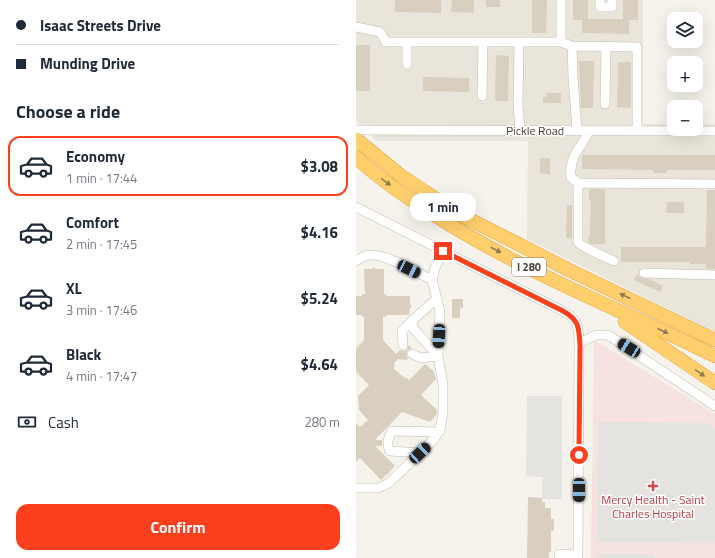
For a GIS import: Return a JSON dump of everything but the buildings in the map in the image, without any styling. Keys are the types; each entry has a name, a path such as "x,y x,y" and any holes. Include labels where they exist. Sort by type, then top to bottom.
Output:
{"highway":[{"name":"I 280","path":"356,139 400,175 459,214 573,272 715,339"},
{"name":"I 280","path":"356,156 370,170 412,200 479,242 574,290 715,356"},
{"path":"574,290 603,309 634,326 715,383"}],"street":[{"path":"561,0 561,42"},
{"path":"600,0 600,7 612,7 612,0"},
{"path":"356,27 380,32 386,42 561,42 572,46 637,47 637,131"},
{"path":"406,42 407,64"},
{"path":"482,96 483,42"},
{"path":"519,42 518,104 520,130"},
{"path":"572,46 572,76 577,131"},
{"path":"605,104 606,47"},
{"name":"Pickle Road","path":"356,130 715,131"},
{"path":"589,131 585,140 574,155 570,168 570,177 578,183 715,184"},
{"path":"578,183 579,244 584,248 594,250 614,261"},
{"path":"356,207 569,314 577,322 579,344 578,556 559,554 559,558"},
{"path":"356,488 378,488 389,483 432,441 440,430 443,413 443,384 438,356 440,311 432,280 435,268 443,251"},
{"path":"356,261 363,256 383,256 432,280"},
{"path":"644,273 715,275"},
{"path":"403,345 402,331 436,299"},
{"path":"413,320 412,325 414,329 438,356"},
{"path":"579,344 596,335 608,335 715,406"},
{"path":"412,354 421,358 438,356"},
{"path":"420,453 390,451 388,447 389,438 392,431 439,432"}],"shaded area":[{"path":"356,0 643,0 643,124 667,124 667,136 703,136 703,124 715,124 715,332 527,239 528,141 376,141 356,120"},
{"name":"Mercy Health - Saint Charles Hospital","path":"594,340 715,414 715,558 591,558"},
{"path":"527,396 562,396 562,499 542,499 542,477 526,476"},
{"name":"Mercy Health - Saint Charles Hospital","path":"598,422 708,423 715,428 715,543 597,542"},
{"path":"597,554 654,554 654,558 597,558"}],"place":[{"name":"Mercy Health - Saint Charles Hospital","path":"653,486"}],"route":[{"path":"443,251 569,314 577,322 580,345 579,455"}]}
